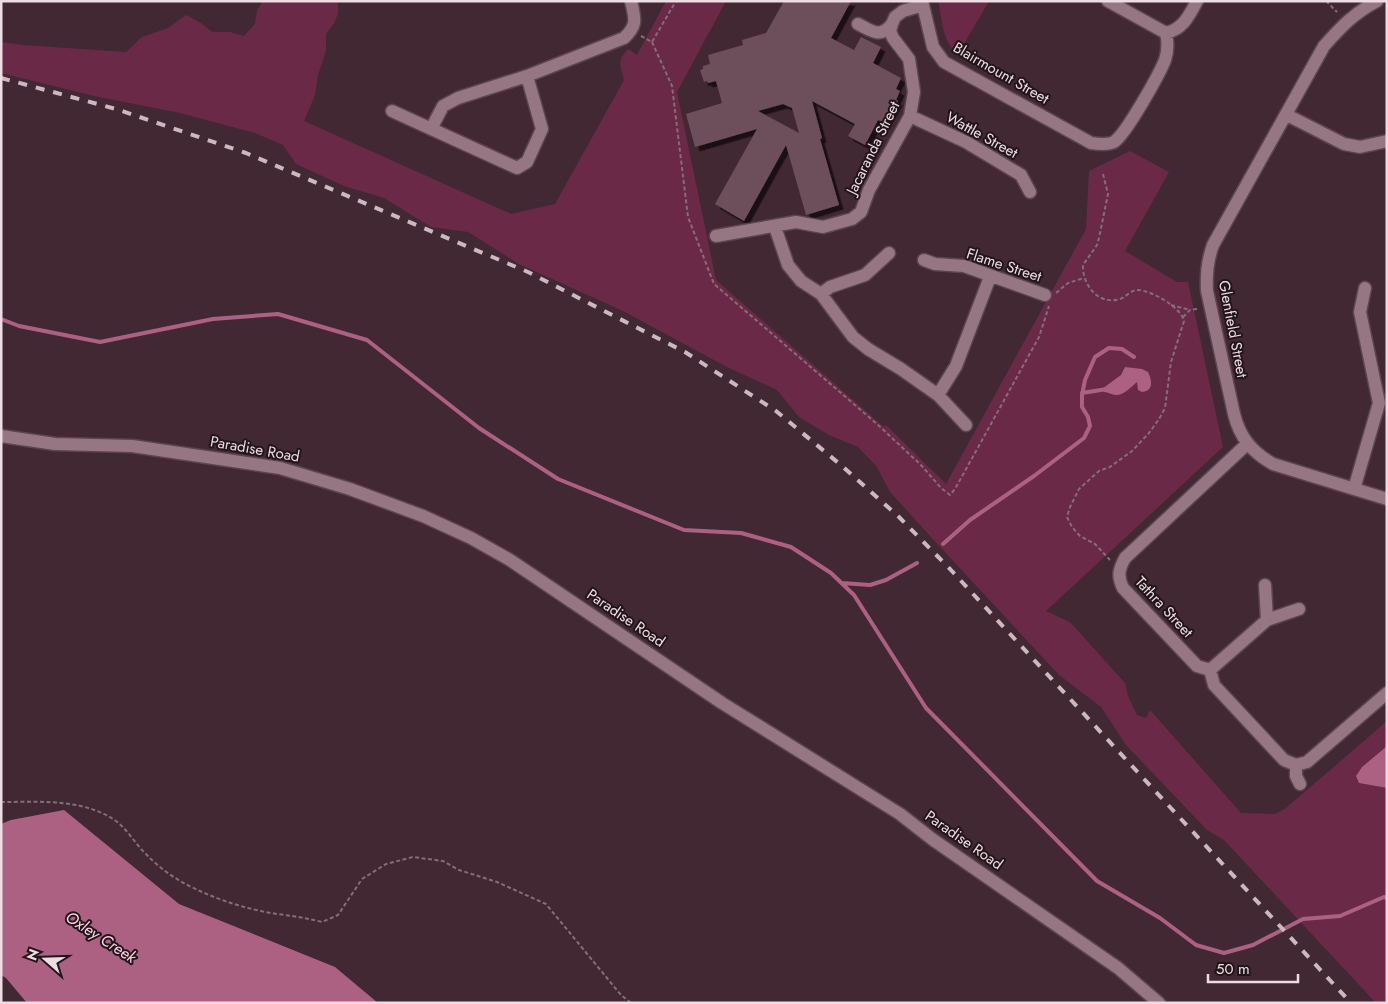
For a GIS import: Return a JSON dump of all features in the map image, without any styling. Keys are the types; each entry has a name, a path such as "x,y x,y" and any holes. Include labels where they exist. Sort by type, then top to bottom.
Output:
{"street":[{"path":"431,129 443,106 458,98 527,76 624,38 633,30 636,20 631,1"},
{"path":"1108,1 1166,33 1176,31 1186,21 1197,1"},
{"name":"Glenfield Street","path":"1377,1 1363,8 1346,21 1324,46 1212,245 1207,261 1206,277 1207,291 1238,428 1247,444 1258,455 1273,464 1387,499"},
{"path":"858,24 875,33 881,33 903,11 922,3"},
{"name":"Blairmount Street","path":"922,3 933,47 944,62 1091,143 1098,144 1113,142 1127,129 1165,60 1168,44 1166,33"},
{"name":"Jacaranda Street","path":"716,236 796,222 823,227 852,219 860,212 869,190 910,116 914,92 909,59 902,47 893,38 890,31 892,24"},
{"path":"392,111 517,168 527,162 542,129 527,76"},
{"path":"1286,115 1344,144 1360,146 1387,141"},
{"name":"Wattle Street","path":"910,116 966,142 1021,175 1030,192"},
{"path":"775,227 788,265 801,281 821,294 853,337 938,395 966,426"},
{"path":"821,294 830,287 865,275 889,253"},
{"name":"Flame Street","path":"924,260 935,264 964,266 990,277 1045,295"},
{"path":"938,395 956,366 990,277"},
{"path":"1354,489 1379,403 1360,312 1365,288"},
{"name":"Paradise Road","path":"1,436 55,444 132,446 280,468 350,489 423,516 471,538 510,560 722,703 900,814 932,839 1118,968 1159,1003"},
{"name":"Tathra Street","path":"1210,670 1197,666 1123,588 1119,579 1120,567 1126,558 1247,444"},
{"path":"1265,585 1267,620"},
{"path":"1299,609 1267,620 1210,670 1214,685 1284,760 1296,765 1307,762 1387,693"},
{"path":"1296,765 1296,776 1300,784"}],"path":[{"path":"633,30 652,42 676,1"},
{"path":"1326,1 1337,12"},
{"path":"1103,174 1108,194 1097,245 1083,265 1086,284 1094,294 1106,300 1121,298 1138,290 1160,297 1183,317"},
{"path":"1171,305 1190,310 1197,309"},
{"path":"1120,567 1114,565 1095,544 1080,536 1068,521 1068,513 1079,489 1099,471 1110,467 1132,451 1159,419 1166,402 1171,362 1183,317 1190,310"},
{"path":"1,802 37,802 82,806 117,822 148,857 174,877 200,891 237,905 276,914 305,917 322,922 338,915 362,879 386,864 413,856 444,861 459,870 532,896 546,904 621,995 632,1003"}],"shaded area":[{"path":"263,1 336,1 338,3 338,14 326,34 326,51 318,75 315,95 304,121 511,214 555,204 624,80 621,67 622,57 628,49 637,55 666,1 726,1 677,92 716,280 884,427 886,425 946,484 1086,229 1089,171 1130,151 1169,172 1125,251 1177,282 1188,282 1223,447 1046,611 1070,622 1125,683 1128,696 1137,715 1146,718 1150,710 1241,813 1275,814 1286,808 1387,721 1387,746 1362,767 1359,783 1387,788 1387,1003 1376,1003 1224,840 1207,830 1126,745 1101,707 1059,675 890,492 877,467 858,447 829,435 799,417 777,390 725,366 623,311 519,264 468,232 431,227 384,198 344,186 296,164 283,145 255,133 180,113 94,96 1,73 1,42 126,52 142,37 168,28 186,15 201,23 212,32 230,32 244,36 255,24 257,10"},
{"path":"938,1 989,1 958,54 953,50 946,38"}],"water":[{"path":"1125,367 1142,369 1148,372 1151,382 1149,390 1142,392 1138,390 1137,382 1119,395 1104,392 1102,389 1121,375"},
{"path":"1387,746 1387,788 1359,783 1356,776 1362,767"},
{"name":"Oxley Creek","path":"64,810 179,904 335,967 378,1003 27,1003 6,978 1,975 1,824 11,820"}],"building":[{"path":"784,1 851,1 831,38 854,50 861,37 881,47 873,63 901,78 896,89 900,91 896,100 898,101 886,123 878,120 865,145 848,136 855,124 812,101 822,138 820,139 839,205 806,215 786,145 744,221 715,204 757,129 695,147 686,114 722,103 716,81 704,82 700,70 703,69 703,66 710,64 708,55 743,45 742,40 766,33","holes":["783,104 792,108 799,133 758,111"]}],"waterway":[{"path":"1,319 19,326 100,342 213,319 278,314 367,340 479,428 558,479 684,530 741,533 791,547 831,573 854,595 926,708 1097,881 1160,918 1196,945 1224,953 1253,945 1303,919 1340,916 1384,897 1387,898"},
{"path":"943,544 970,520 1034,476 1084,438 1090,426 1088,417 1082,407 1082,395 1085,380 1095,357 1109,348 1122,349 1134,357"},
{"path":"1082,393 1107,389"},
{"path":"842,583 870,585 886,580 917,563"}],"railway":[{"path":"1,78 116,109 246,153 528,272 685,352 776,411 899,517 950,569 1351,1003"}]}
